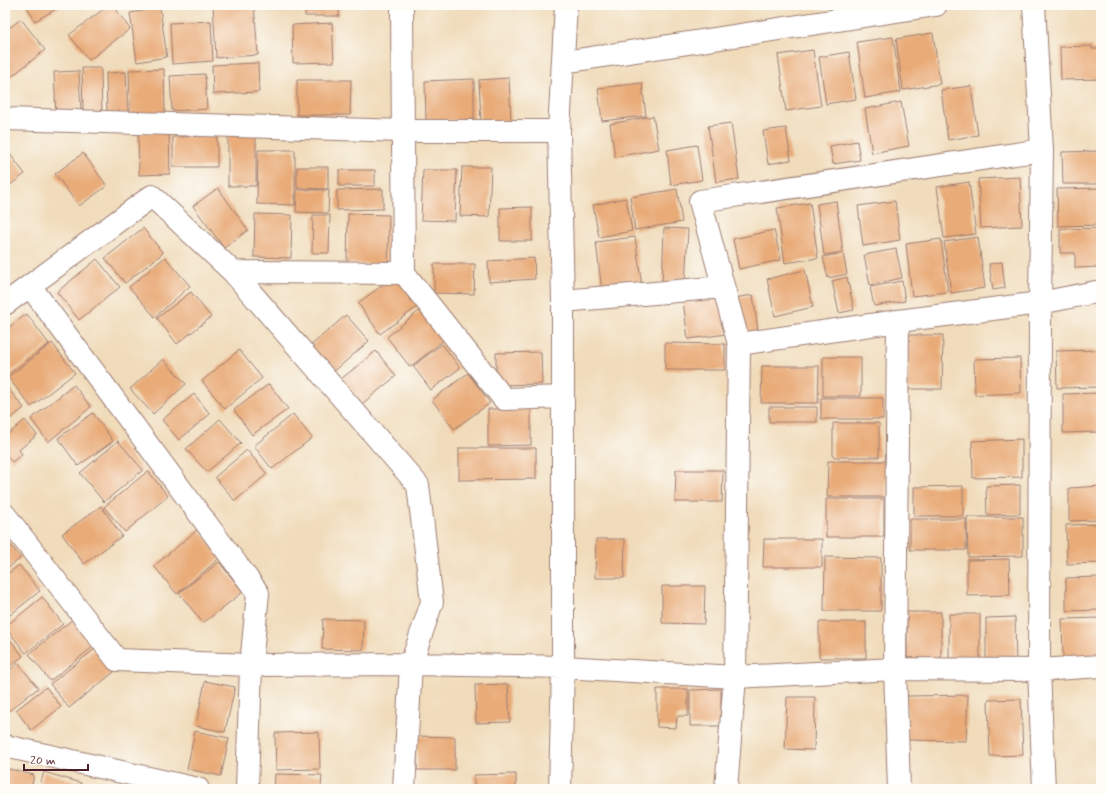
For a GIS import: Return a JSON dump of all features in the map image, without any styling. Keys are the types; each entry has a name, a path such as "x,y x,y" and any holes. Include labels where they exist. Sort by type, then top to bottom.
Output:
{"street":[{"path":"402,5 404,273 504,399 563,397"},
{"path":"560,789 563,667 563,301 559,131 566,5"},
{"path":"564,62 936,5"},
{"path":"1034,5 1042,150 1039,670 1044,789"},
{"path":"5,119 403,131 559,131"},
{"path":"726,789 735,677 739,344 700,201 1042,150"},
{"path":"5,304 152,196 233,272 418,485 432,602 411,664 404,789"},
{"path":"233,272 404,273"},
{"path":"30,286 258,593 251,665 247,789"},
{"path":"563,301 723,287"},
{"path":"739,344 898,321 1040,303 1101,291"},
{"path":"898,321 895,669 899,789"},
{"path":"5,515 117,660 251,665 411,664 563,667 735,677 895,669 1039,670 1101,666"},
{"path":"5,746 198,789"}],"building":[{"path":"26,5 63,5 35,21"},
{"path":"109,5 113,5 130,29 89,60 69,35"},
{"path":"213,5 254,5 258,55 216,58"},
{"path":"305,5 340,5 339,16 305,16"},
{"path":"160,8 167,57 137,62 130,13"},
{"path":"21,19 45,50 7,80 5,77 5,31"},
{"path":"211,21 213,61 172,64 170,23"},
{"path":"332,23 334,62 293,63 292,25"},
{"path":"933,33 940,84 903,90 896,39"},
{"path":"893,37 901,92 865,98 857,42"},
{"path":"1092,46 1092,49 1101,49 1101,79 1061,80 1060,47"},
{"path":"813,50 821,106 786,111 778,55"},
{"path":"849,52 856,99 826,104 819,57"},
{"path":"258,63 259,92 213,94 212,65"},
{"path":"82,68 101,68 102,116 83,116"},
{"path":"164,69 165,115 130,116 129,70"},
{"path":"79,71 81,114 56,115 54,72"},
{"path":"126,72 128,114 107,115 106,73"},
{"path":"205,74 207,109 172,111 170,76"},
{"path":"509,78 511,120 481,122 479,80"},
{"path":"474,79 474,119 426,121 425,81"},
{"path":"297,80 351,80 350,115 297,115"},
{"path":"642,83 646,116 602,121 598,88"},
{"path":"971,86 978,135 948,140 941,90"},
{"path":"901,102 909,146 872,153 865,109"},
{"path":"653,116 659,149 615,157 610,124"},
{"path":"731,123 739,179 716,182 708,126"},
{"path":"786,128 791,160 768,164 763,131"},
{"path":"169,132 170,174 139,175 138,133"},
{"path":"228,132 256,132 256,186 228,186"},
{"path":"217,136 217,167 173,167 173,137"},
{"path":"857,141 860,160 833,164 830,146"},
{"path":"697,145 702,180 671,185 667,150"},
{"path":"258,150 295,150 295,205 257,204"},
{"path":"1101,151 1101,184 1063,184 1062,152"},
{"path":"9,153 25,174 5,189 5,156"},
{"path":"83,153 107,186 79,206 55,174"},
{"path":"297,167 328,167 328,189 297,188"},
{"path":"462,167 491,167 489,217 460,216"},
{"path":"339,170 375,170 375,186 339,186"},
{"path":"423,170 457,170 455,221 421,220"},
{"path":"1020,177 1022,226 981,228 978,179"},
{"path":"969,182 976,234 944,238 937,187"},
{"path":"218,188 248,230 224,248 193,206"},
{"path":"1101,188 1101,225 1058,226 1057,189"},
{"path":"383,189 383,209 337,210 337,190"},
{"path":"677,189 682,222 635,230 630,197"},
{"path":"297,190 329,190 328,213 296,212"},
{"path":"626,198 632,231 599,237 593,205"},
{"path":"836,201 843,252 824,255 817,204"},
{"path":"895,201 900,240 863,246 858,206"},
{"path":"810,203 818,258 785,263 777,208"},
{"path":"532,207 532,241 500,241 500,208"},
{"path":"255,214 292,215 291,258 254,257"},
{"path":"348,214 389,215 388,264 347,263"},
{"path":"313,215 330,215 329,253 312,253"},
{"path":"143,228 163,253 125,283 105,258"},
{"path":"664,228 688,229 685,285 662,285"},
{"path":"1101,228 1101,267 1075,268 1075,253 1060,253 1060,229"},
{"path":"774,230 781,260 739,269 733,239"},
{"path":"635,237 642,286 602,292 596,242"},
{"path":"978,237 985,288 951,293 944,242"},
{"path":"941,239 948,292 912,296 906,244"},
{"path":"896,249 902,278 870,285 864,255"},
{"path":"843,253 847,274 828,278 823,257"},
{"path":"165,257 190,286 155,317 129,287"},
{"path":"534,258 535,279 489,282 488,261"},
{"path":"97,259 120,287 79,320 57,292"},
{"path":"1002,262 1005,288 993,290 989,264"},
{"path":"434,264 475,264 474,294 434,293"},
{"path":"805,270 813,307 775,316 767,279"},
{"path":"398,274 420,305 380,334 358,303"},
{"path":"847,277 854,310 839,313 832,281"},
{"path":"902,281 905,301 874,306 870,287"},
{"path":"191,292 211,317 177,344 157,318"},
{"path":"753,295 758,331 739,333 734,298"},
{"path":"722,296 727,334 688,339 683,301"},
{"path":"425,306 449,336 410,367 387,337"},
{"path":"27,314 49,344 7,375 5,373 5,330"},
{"path":"346,315 369,341 331,374 308,348"},
{"path":"908,335 943,335 942,389 908,389"},
{"path":"52,343 75,373 31,407 8,377"},
{"path":"665,343 725,344 725,370 665,370"},
{"path":"442,344 460,368 431,390 413,366"},
{"path":"239,350 262,378 225,409 202,381"},
{"path":"1101,350 1101,387 1057,388 1056,351"},
{"path":"376,351 396,376 362,404 341,379"},
{"path":"541,352 542,384 496,385 496,353"},
{"path":"823,357 861,357 861,396 823,396"},
{"path":"1020,358 1021,393 975,395 974,359"},
{"path":"163,359 186,384 153,414 130,389"},
{"path":"762,366 819,366 818,403 761,403"},
{"path":"468,373 490,403 454,429 432,400"},
{"path":"5,384 24,408 5,423"},
{"path":"269,384 288,409 252,435 234,410"},
{"path":"74,385 91,407 48,442 31,419"},
{"path":"1101,393 1101,432 1063,433 1063,394"},
{"path":"194,394 210,414 179,440 162,420"},
{"path":"821,398 883,398 883,419 821,419"},
{"path":"769,407 817,407 817,422 769,422"},
{"path":"488,409 531,409 531,445 488,446"},
{"path":"93,413 113,441 78,466 58,438"},
{"path":"293,414 312,438 272,469 254,446"},
{"path":"220,419 241,443 207,472 186,449"},
{"path":"25,420 37,435 19,450 22,454 12,462 5,455 5,432 7,435"},
{"path":"833,423 879,423 879,457 833,457"},
{"path":"1022,439 1022,477 973,478 972,441"},
{"path":"118,441 143,470 104,502 80,473"},
{"path":"459,448 536,448 536,479 459,480"},
{"path":"247,450 267,474 235,501 215,477"},
{"path":"828,461 886,461 886,497 827,497"},
{"path":"676,470 723,470 722,502 675,502"},
{"path":"148,471 168,496 125,532 104,507"},
{"path":"1020,485 1020,514 987,515 986,486"},
{"path":"963,486 963,516 914,516 914,487"},
{"path":"1101,486 1101,520 1069,521 1069,488"},
{"path":"826,499 884,499 884,537 826,537"},
{"path":"101,506 122,536 84,564 62,534"},
{"path":"967,517 1023,517 1023,556 968,557"},
{"path":"910,519 966,519 966,550 910,550"},
{"path":"1101,524 1101,563 1067,564 1066,525"},
{"path":"198,529 221,557 177,594 154,566"},
{"path":"5,538 21,558 5,570"},
{"path":"596,539 625,539 624,578 595,578"},
{"path":"764,539 822,539 822,567 763,567"},
{"path":"825,557 881,558 881,611 824,611"},
{"path":"1009,559 1010,595 967,596 967,560"},
{"path":"219,562 243,592 203,623 179,593"},
{"path":"19,565 40,591 5,619 5,576"},
{"path":"1100,577 1101,610 1066,611 1066,578"},
{"path":"662,586 705,586 704,624 662,623"},
{"path":"42,597 63,624 26,653 5,627"},
{"path":"907,612 941,612 941,661 907,661"},
{"path":"949,614 980,614 980,666 949,666"},
{"path":"1015,617 1016,666 986,666 986,618"},
{"path":"1101,618 1101,658 1063,658 1062,619"},
{"path":"73,619 94,646 50,681 29,654"},
{"path":"323,619 364,620 363,650 322,649"},
{"path":"819,622 866,622 866,658 819,658"},
{"path":"5,633 23,656 5,670"},
{"path":"96,648 114,672 69,708 50,684"},
{"path":"18,663 38,688 5,714 5,674"},
{"path":"205,681 235,687 225,732 196,726"},
{"path":"508,684 510,722 476,723 475,685"},
{"path":"46,687 61,707 31,730 16,710"},
{"path":"657,689 688,689 688,716 677,716 676,728 657,727"},
{"path":"721,689 721,726 690,726 690,690"},
{"path":"968,695 966,741 907,740 907,696"},
{"path":"787,697 815,697 814,750 785,749"},
{"path":"1021,699 1023,755 990,756 988,700"},
{"path":"195,731 229,738 221,776 187,769"},
{"path":"319,732 320,769 276,770 275,733"},
{"path":"417,736 455,737 455,770 417,770"},
{"path":"5,768 34,775 31,789 5,789"},
{"path":"44,772 81,783 80,789 39,789"},
{"path":"275,774 322,775 321,789 274,789"},
{"path":"516,774 516,789 474,789 474,775"}]}
